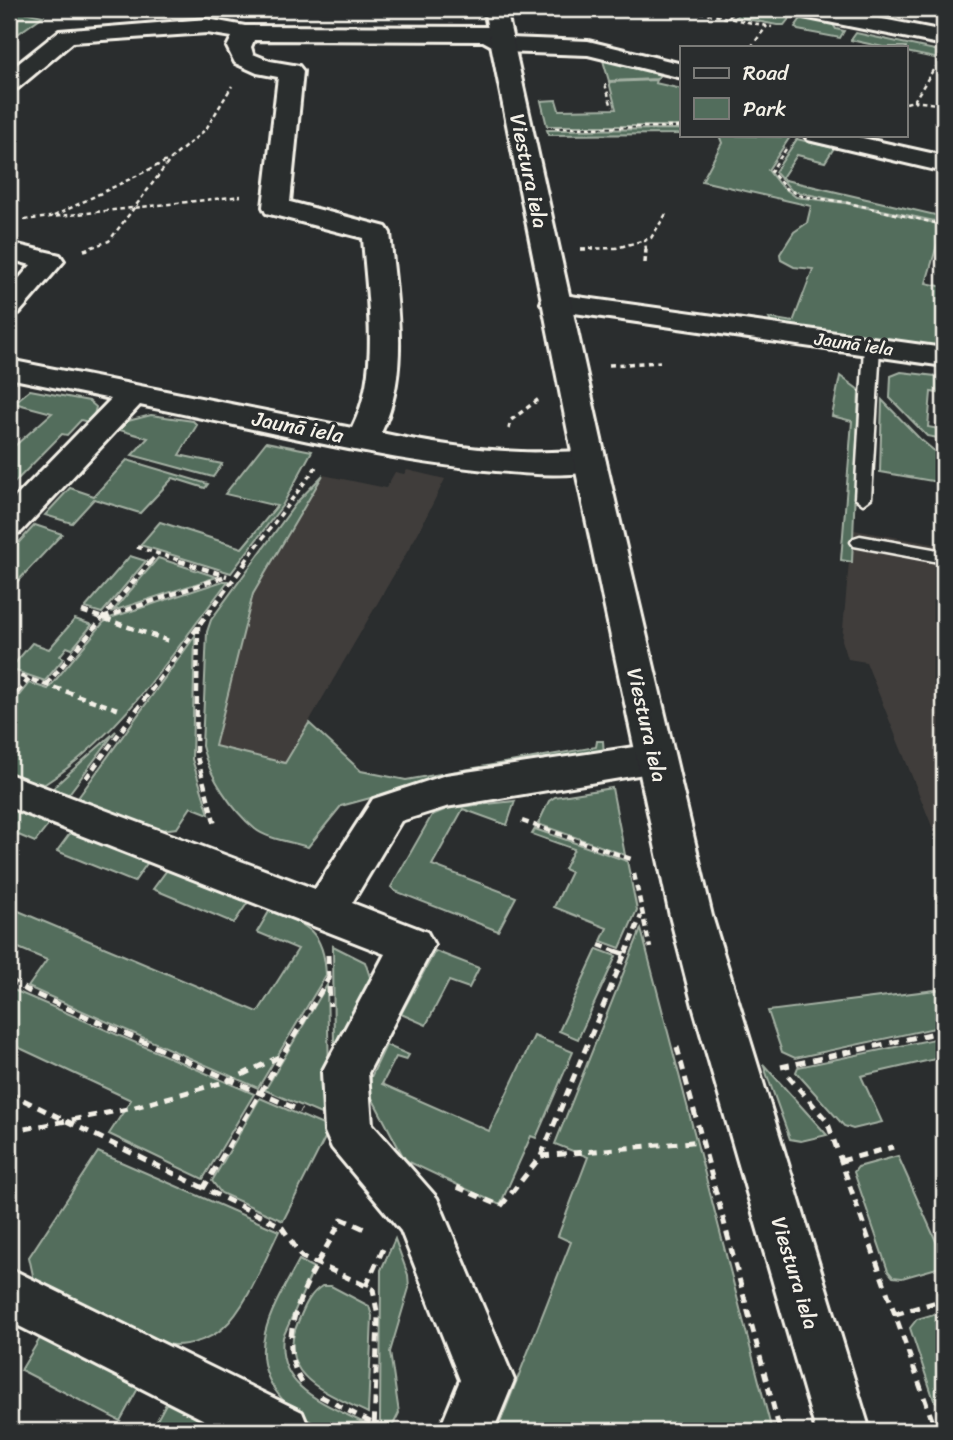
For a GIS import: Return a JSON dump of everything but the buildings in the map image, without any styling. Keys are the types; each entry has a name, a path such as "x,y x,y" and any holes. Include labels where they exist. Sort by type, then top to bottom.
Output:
{"street":[{"name":"Viestura iela","path":"495,9 566,304 590,462 654,759 715,1006 843,1431"},
{"path":"798,9 944,38"},
{"path":"9,83 67,36 207,26 241,33 488,34 503,45 588,48 680,71"},
{"path":"241,33 265,68 290,71 276,207 376,233 384,382 371,426 351,438"},
{"path":"821,136 944,164"},
{"path":"9,251 50,261 9,307"},
{"name":"Jaunā iela","path":"566,304 944,357"},
{"name":"Jaunā iela","path":"11,373 458,457 522,463 590,462"},
{"path":"9,524 133,394"},
{"path":"325,911 387,810 446,791 654,759"},
{"path":"9,790 412,945 345,1072 349,1132 419,1215 487,1380 466,1431"},
{"path":"9,1294 301,1403"}],"lane":[{"path":"863,498 873,347"},
{"path":"860,542 944,557"}],"path":[{"path":"728,18 737,9"},
{"path":"744,9 749,10"},
{"path":"753,46 767,26"},
{"path":"50,261 109,241 171,159 206,129 235,79 241,33"},
{"path":"914,101 938,62"},
{"path":"908,101 944,105"},
{"path":"543,128 680,127"},
{"path":"790,144 771,171 790,191 944,225"},
{"path":"50,218 171,159"},
{"path":"17,222 219,197 277,196"},
{"path":"660,362 592,365 566,304 564,249 616,248 651,238 666,214"},
{"path":"645,240 645,263"},
{"path":"62,811 233,579 351,438"},
{"path":"137,547 233,579"},
{"path":"46,685 157,554"},
{"path":"102,618 226,576"},
{"path":"82,611 172,642"},
{"path":"198,626 196,753 228,874"},
{"path":"9,672 120,710"},
{"path":"9,702 29,679"},
{"path":"522,821 631,859"},
{"path":"325,911 330,976 331,1052 345,1072"},
{"path":"599,945 625,954"},
{"path":"202,1189 330,976"},
{"path":"936,1431 827,1121 778,1064 944,1031"},
{"path":"9,1132 128,1109 231,1080 283,1055"},
{"path":"9,1093 281,1226 302,1257 320,1265 366,1286 373,1289 378,1317 374,1428 301,1403 292,1374 287,1342 290,1326 320,1265 342,1219 376,1234"},
{"path":"541,1156 702,1141"},
{"path":"841,1161 893,1147"},
{"path":"366,1286 388,1239"},
{"path":"895,1314 944,1300"}],"shaded area":[{"path":"407,470 445,479 418,533 285,763 215,746 253,594 323,475 386,488 395,472 404,474"},
{"path":"843,528 944,546 944,856 866,662 848,659 842,640 849,562 841,560"}],"green space":[{"path":"9,9 43,16 9,38"},
{"path":"740,9 765,9 792,15 784,25 777,25 736,17"},
{"path":"802,17 832,23 836,29 844,31 840,38 798,30 795,27"},
{"path":"856,33 944,52 944,60 908,52 908,46 878,46 851,40"},
{"path":"602,57 663,70 657,79 609,81"},
{"path":"656,80 655,83 680,89 680,126 547,126 541,101 556,100 559,110 616,109 609,82"},
{"path":"680,129 680,134 549,135 547,130"},
{"path":"719,136 790,137 768,170 779,184 796,197 845,203 944,225 944,246 937,245 926,283 944,287 944,349 771,324 769,318 793,322 813,269 794,267 781,260 780,254 794,232 807,223 811,206 702,181 722,143"},
{"path":"797,139 834,148 825,162 797,155 781,179 775,172"},
{"path":"781,179 944,217 944,223 792,191"},
{"path":"901,372 944,377 944,394 931,392 928,427 944,430 944,439 927,436 890,398 891,376"},
{"path":"840,376 859,390 852,562 841,560 852,421 832,416"},
{"path":"30,390 89,401 96,407 92,423 81,420 67,435 62,434 9,488 9,451 52,413 14,403"},
{"path":"882,400 944,459 944,483 880,472"},
{"path":"151,415 193,421 197,425 179,455 222,464 213,477 132,455 148,438 116,429 128,421"},
{"path":"266,442 312,451 282,506 231,573 140,545 160,522 242,548 277,506 225,494"},
{"path":"127,460 208,484 205,488 173,478 140,513 94,499 72,523 45,515 70,488 94,496"},
{"path":"323,475 253,594 215,746 285,763 309,723 361,771 406,780 596,747 597,741 603,741 604,755 437,780 341,806 308,847 266,835 246,821 216,780 202,746 207,632 211,620 297,502"},
{"path":"35,525 62,534 16,583 9,580 9,553"},
{"path":"130,556 146,561 102,613 85,608"},
{"path":"158,558 217,577 113,611"},
{"path":"228,581 166,664 99,741 45,784 9,778 9,708 29,683 48,689 110,618"},
{"path":"75,619 92,625 72,649 67,647 60,656 64,658 45,681 10,669 32,643 49,649"},
{"path":"195,636 192,759 209,814 191,807 177,828 153,831 75,802"},
{"path":"116,731 65,799 51,791 61,781"},
{"path":"612,788 625,855 538,824 549,801 555,797"},
{"path":"515,801 507,825 463,809 432,865 516,897 498,931 395,891 391,887 432,815 449,808"},
{"path":"9,807 50,823 35,842 9,831"},
{"path":"535,829 627,861 637,910 620,948 601,941 607,928 554,907 571,872 564,869 574,849 532,834"},
{"path":"71,832 148,862 134,882 57,851"},
{"path":"167,870 248,902 234,923 153,889"},
{"path":"9,907 258,1012 298,949 257,932 270,910 294,920 312,932 322,948 326,975 258,1088 28,987 47,960 9,944"},
{"path":"641,929 772,1431 497,1431 571,1242 558,1236 588,1157 555,1144"},
{"path":"333,946 365,962 371,980 334,1049"},
{"path":"597,949 616,956 578,1039 559,1031"},
{"path":"435,951 479,968 469,988 449,981 426,1025 401,1014"},
{"path":"327,985 330,1118 265,1090"},
{"path":"9,988 254,1094 203,1179 109,1134 131,1100 9,1043"},
{"path":"944,989 944,1026 795,1058 782,1052 768,1011"},
{"path":"534,1036 573,1052 536,1138 531,1136 500,1205 405,1160 370,1094 371,1077 386,1045 409,1055 406,1060 396,1057 382,1084 489,1131"},
{"path":"944,1037 944,1057 861,1076 882,1122 853,1129 844,1126 796,1072 798,1067"},
{"path":"763,1064 827,1135 801,1141 790,1139"},
{"path":"260,1098 330,1128 283,1221 221,1193 212,1181"},
{"path":"98,1152 279,1231 248,1295 232,1319 218,1332 187,1344 161,1342 125,1328 34,1280 29,1257"},
{"path":"898,1156 944,1259 944,1266 902,1278 893,1277 888,1271 854,1172 858,1167"},
{"path":"395,1239 408,1275 409,1288 390,1352 399,1413 391,1429 383,1426 380,1421 381,1270"},
{"path":"299,1260 314,1268 283,1337 283,1355 288,1370 308,1393 368,1425 368,1431 334,1431 315,1423 288,1405 270,1380 263,1350 265,1333 275,1305"},
{"path":"322,1286 331,1286 369,1306 372,1316 368,1413 338,1399 310,1381 293,1357 293,1341 298,1322 310,1297"},
{"path":"944,1311 944,1407 934,1400 910,1328 917,1319"},
{"path":"42,1335 140,1385 120,1421 21,1370"},
{"path":"168,1400 228,1431 151,1431"}]}
